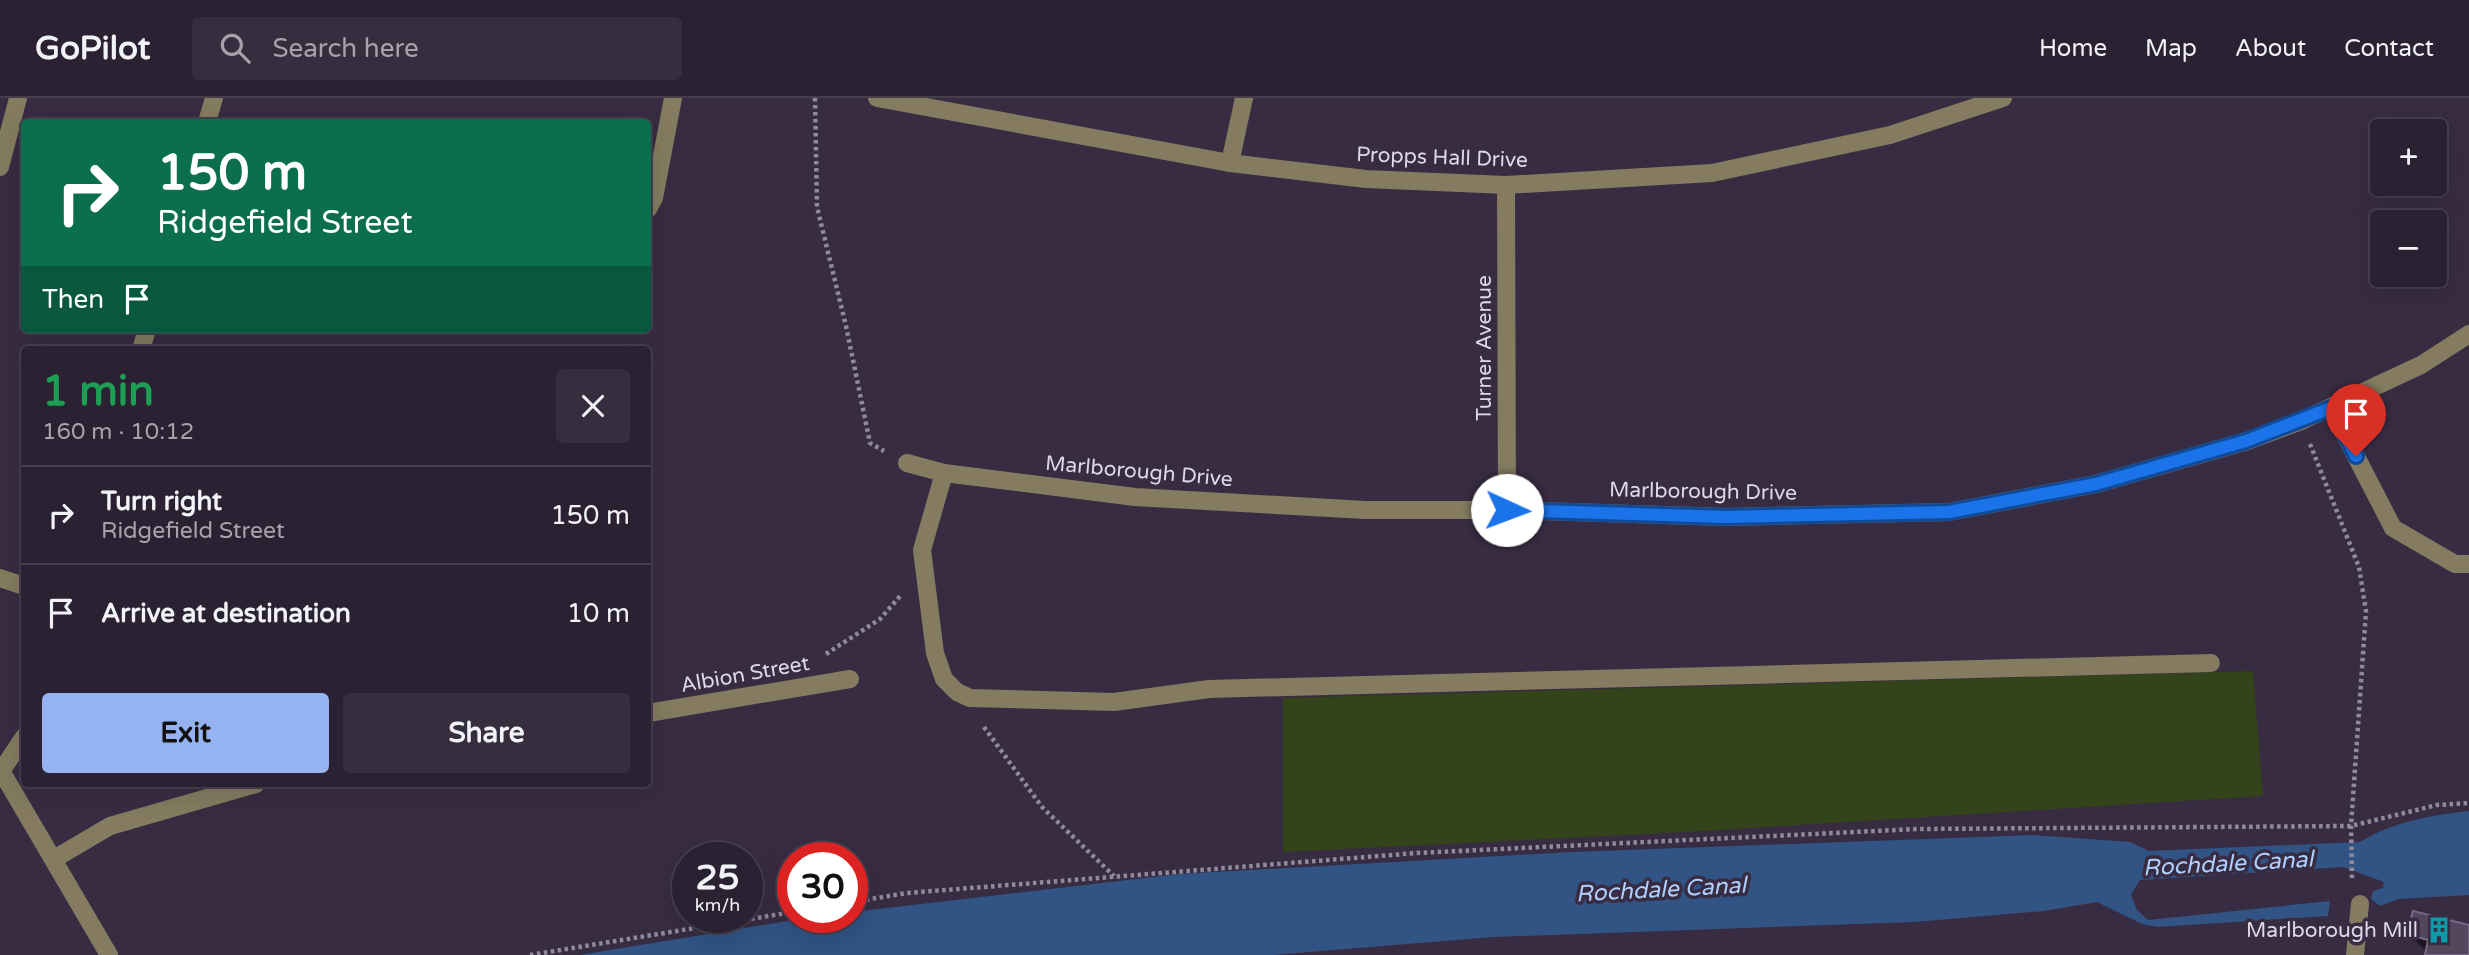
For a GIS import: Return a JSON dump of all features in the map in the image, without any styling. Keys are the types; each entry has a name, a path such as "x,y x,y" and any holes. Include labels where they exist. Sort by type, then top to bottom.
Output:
{"street":[{"path":"0,167 18,98"},
{"path":"208,119 214,98"},
{"path":"651,204 673,98"},
{"name":"Propps Hall Drive","path":"877,98 1230,163 1366,179 1506,185 1712,173 1890,135 2003,98"},
{"path":"1230,163 1244,98"},
{"name":"Turner Avenue","path":"1506,185 1507,510"},
{"name":"Marlborough Drive","path":"907,463 944,473 1135,497 1365,510 1507,510 1725,517 1949,512 2096,484 2246,441 2331,408 2421,365 2469,334"},
{"path":"2331,408 2393,528 2455,564 2469,564"},
{"path":"944,473 922,550 935,653 944,679 957,692 970,698 1114,702 1209,690 2211,663"},
{"path":"0,578 21,585"},
{"name":"Albion Street","path":"651,712 850,679"},
{"path":"21,741 1,769 109,955"},
{"path":"54,859 110,826 246,787"},
{"path":"2355,955 2360,904"}],"path":[{"path":"815,98 817,207 846,326 870,443 907,463"},
{"path":"2301,421 2359,567 2366,611 2351,826 2351,878"},
{"path":"803,687 813,662 880,619 925,568"},
{"path":"970,698 977,717 1042,807 1114,876"},
{"path":"868,899 907,892 1417,853 1903,830 2351,826 2437,805 2469,803"},
{"path":"530,955 777,915"}],"green space":[{"path":"2253,671 2263,796 1686,832 1283,852 1283,698"}],"water":[{"name":"Rochdale Canal","path":"2469,811 2469,895 2398,899 2380,906 2371,899 2373,891 2383,888 2384,882 2343,867 2140,880 2131,895 2137,910 2148,920 2330,901 2328,916 2158,927 2142,924 2097,902 2044,911 1914,922 1493,937 1273,955 580,955 714,933 763,933 763,925 777,923 777,933 868,933 868,910 1179,874 1572,852 2033,835 2130,842 2149,851 2360,842 2413,820"}],"building":[{"name":"Marlborough Mill","path":"2413,911 2469,925 2469,955 2425,955 2428,940 2407,934"}],"place":[{"name":"Marlborough Mill","path":"2439,930"}],"route":[{"path":"1507,510 1725,517 1949,512 2096,484 2246,441 2331,408 2356,456"}]}
